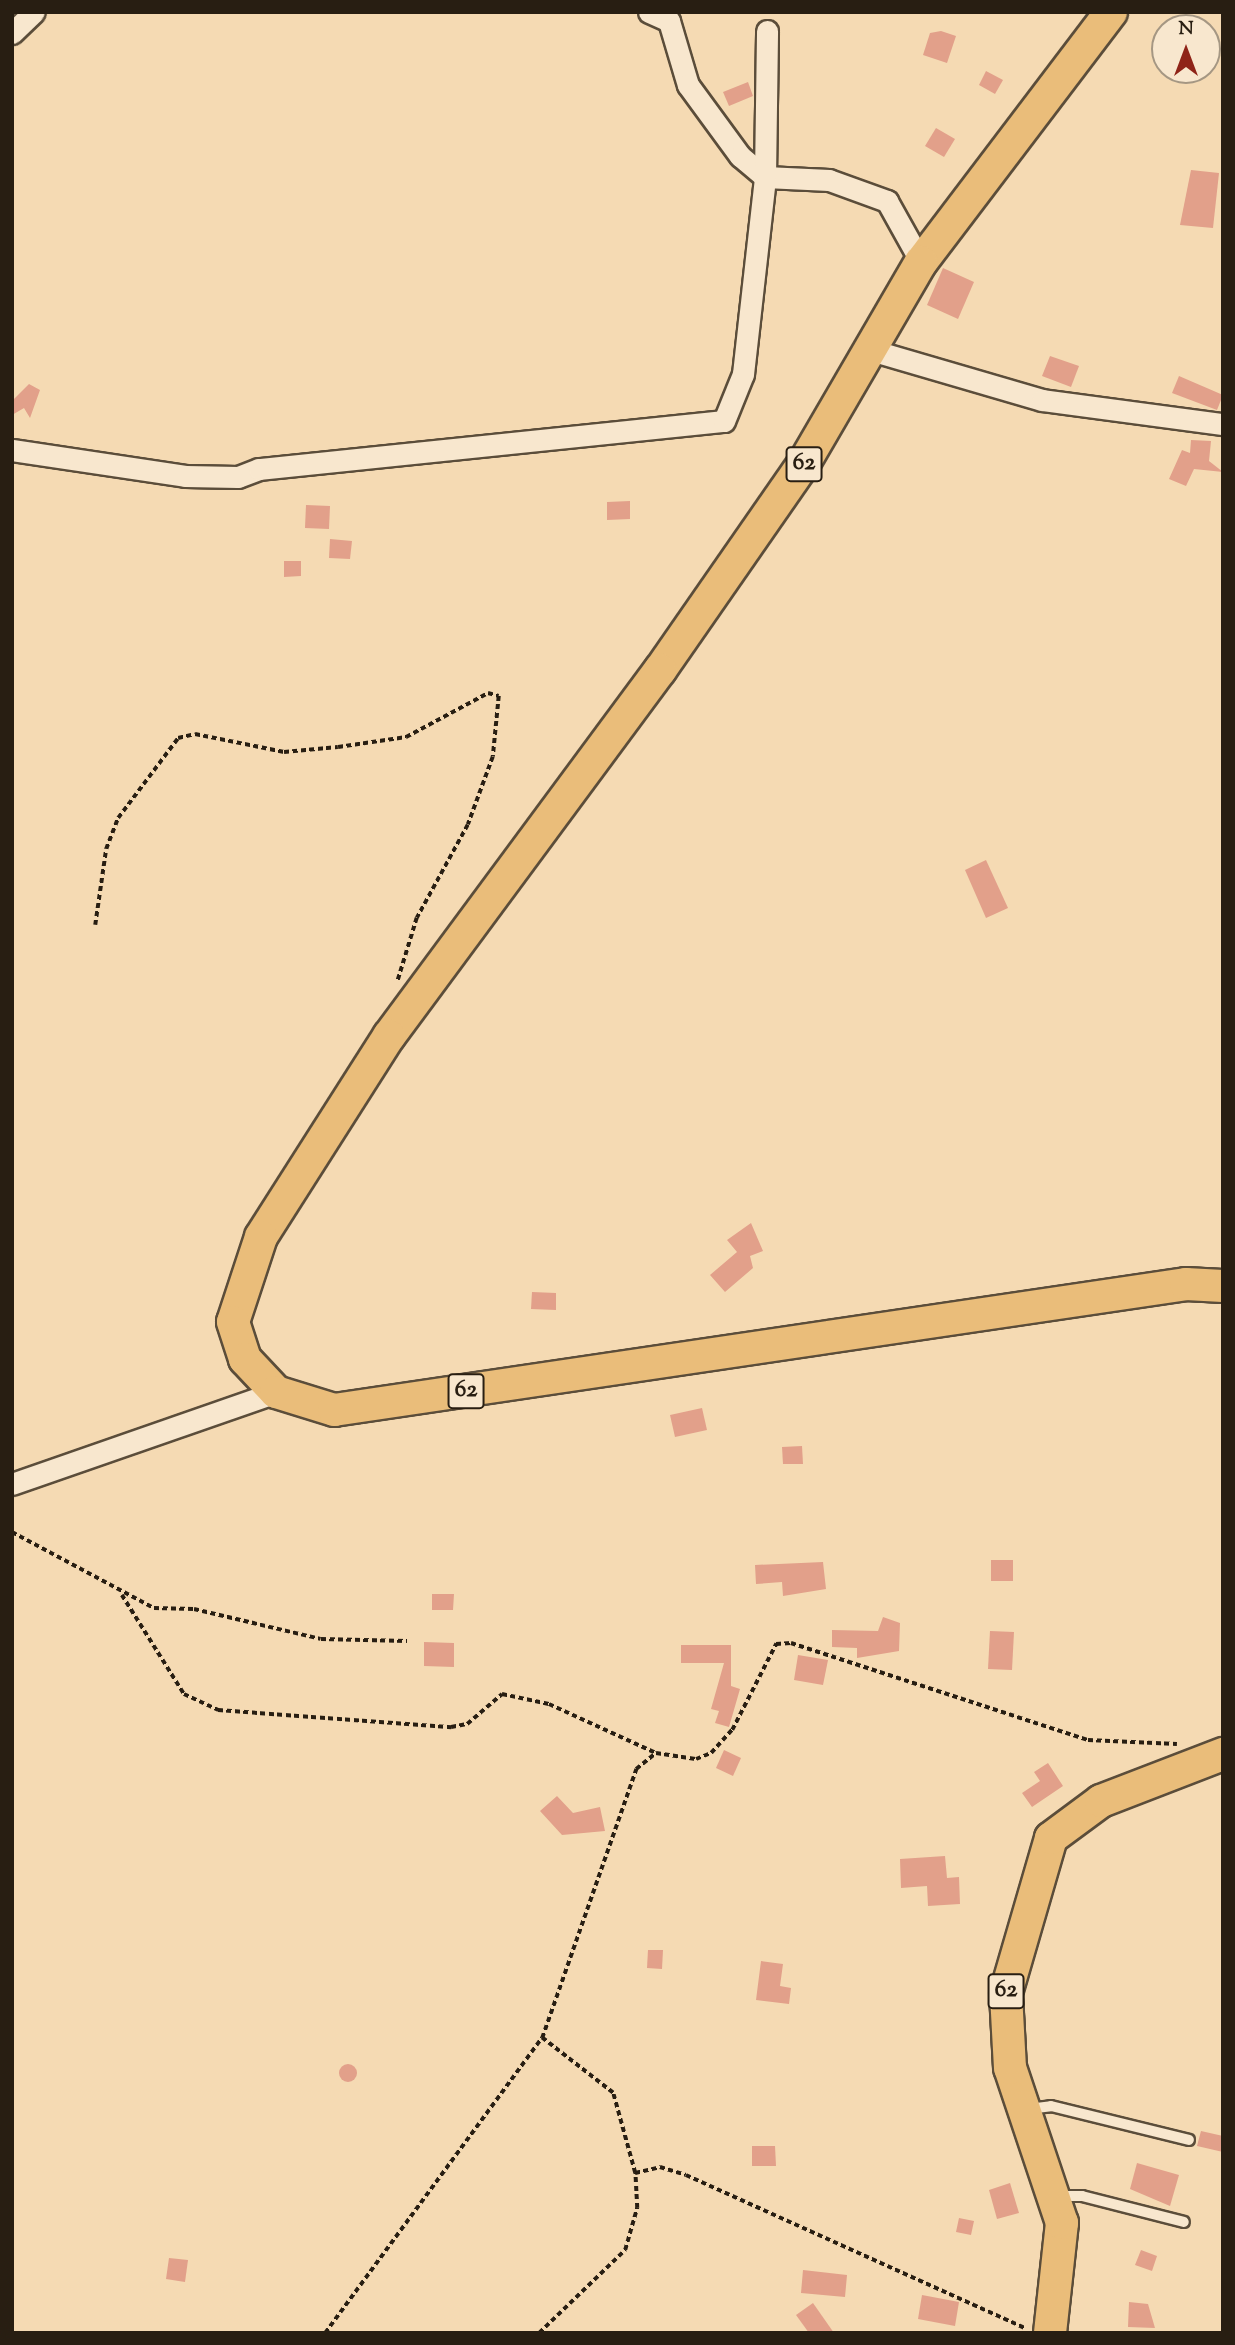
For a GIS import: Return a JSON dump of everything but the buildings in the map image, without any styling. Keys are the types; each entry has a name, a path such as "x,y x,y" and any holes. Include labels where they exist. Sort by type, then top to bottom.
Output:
{"main road":[{"name":"62","path":"1111,12 920,262 804,463 660,670 399,1022 261,1237 240,1290 233,1322 245,1359 276,1392 334,1410 1172,1286 1223,1286"},
{"name":"62","path":"1050,2333 1062,2223 1010,2068 1006,1993 1051,1838 1101,1801 1223,1754"}],"street":[{"path":"12,33 34,12"},
{"path":"649,12 669,20 688,85 740,156 765,177 829,180 887,201 920,262"},
{"path":"12,450 185,476 238,477 259,469 724,421 743,374 765,177 767,31"},
{"path":"871,350 1042,400 1223,424"},
{"path":"12,1484 276,1392"}],"lane":[{"path":"1024,2109 1051,2106 1189,2140"},
{"path":"1053,2197 1082,2196 1184,2222"}],"path":[{"path":"95,925 106,849 118,818 177,738 195,734 285,752 406,737 488,692 499,696 493,757 468,825 417,918 398,981 399,1022"},
{"path":"12,1532 122,1595 155,1608 194,1609 321,1639 407,1642"},
{"path":"122,1595 184,1694 218,1710 451,1727 467,1724 502,1694 549,1704 656,1753 695,1759 711,1753 784,1642 1088,1740 1182,1744"},
{"path":"325,2333 542,2038 636,1769 656,1753"},
{"path":"540,2333 625,2250 635,2230 635,2173 613,2093 542,2038"},
{"path":"635,2173 660,2167 686,2175 1035,2333"}]}
